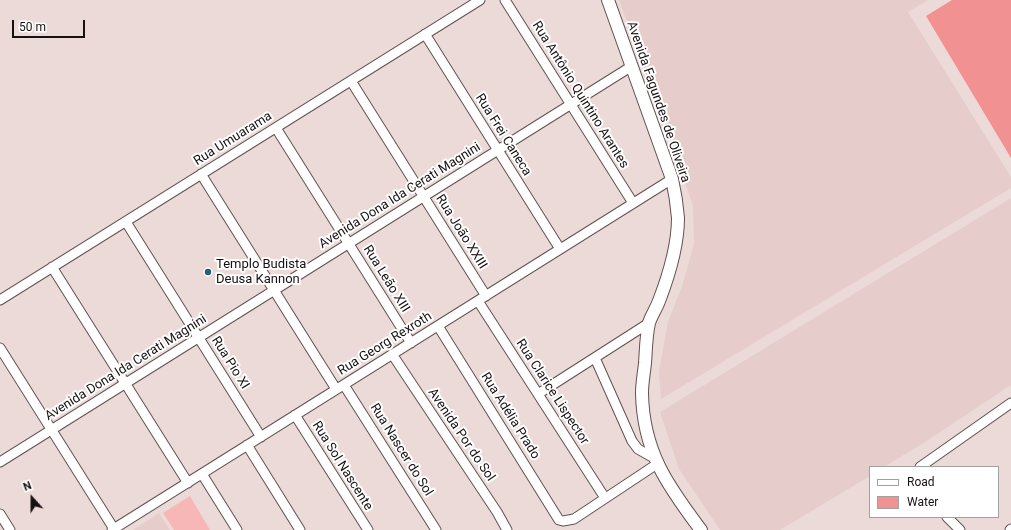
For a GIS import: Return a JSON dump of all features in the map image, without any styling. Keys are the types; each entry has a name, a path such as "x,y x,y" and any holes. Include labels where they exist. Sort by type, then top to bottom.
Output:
{"main road":[{"name":"Avenida Fagundes de Oliveira","path":"608,0 672,179 678,219 677,239 665,284 649,323 642,391 643,417 648,439 656,461 673,492 700,530"}],"street":[{"name":"Rua Umuarama","path":"0,300 480,0"},
{"name":"Rua Antônio Quintino Arantes","path":"505,0 633,204"},
{"name":"Rua Frei Caneca","path":"425,34 560,249"},
{"name":"Avenida Dona Ida Cerati Magnini","path":"0,462 632,66"},
{"name":"Rua João XXIII","path":"351,81 424,196 482,298"},
{"name":"Rua Leão XIII","path":"276,128 411,343"},
{"name":"Rua Nascer do Sol","path":"201,174 274,290 436,530"},
{"name":"Rua Georg Rexroth","path":"113,529 672,179"},
{"name":"Rua Pio XI","path":"126,222 261,437"},
{"path":"52,267 188,482"},
{"name":"Rua Clarice Lispector","path":"482,298 538,394 605,498"},
{"path":"538,394 649,323"},
{"name":"Rua Adélia Prado","path":"438,326 559,520 563,521 574,519 605,498"},
{"path":"0,348 113,529"},
{"name":"Avenida Por do Sol","path":"392,354 507,530"},
{"path":"595,358 632,441 638,449 656,461 605,498"},
{"path":"921,466 1011,404"},
{"name":"Rua Sol Nascente","path":"295,415 368,530"},
{"path":"247,445 300,530"},
{"path":"202,474 237,530"},
{"path":"0,514 10,530"},
{"path":"948,518 960,530"}],"shaded area":[{"path":"619,0 928,0 908,12 1011,177 1011,188 661,399 659,371 668,322 682,286 694,244 693,206"},
{"path":"1011,198 1011,385 925,442 886,466 869,466 869,477 780,530 720,530 679,469 660,412"},
{"path":"190,496 210,530 174,530 163,513"},
{"path":"159,513 170,530 133,530"}],"water":[{"path":"952,0 1011,0 1011,158 926,16"}],"place":[{"name":"Templo Budista Deusa Kannon","path":"208,272"}]}
